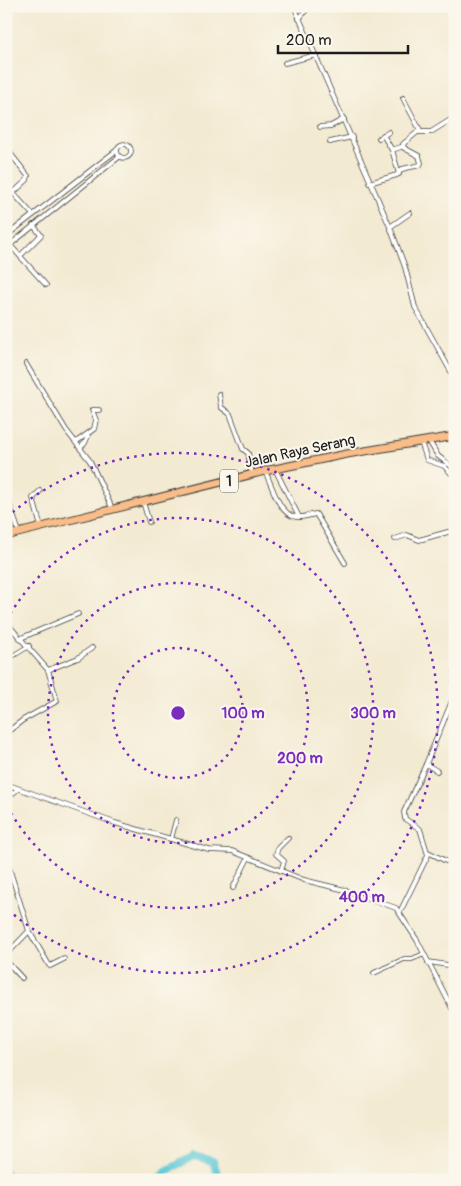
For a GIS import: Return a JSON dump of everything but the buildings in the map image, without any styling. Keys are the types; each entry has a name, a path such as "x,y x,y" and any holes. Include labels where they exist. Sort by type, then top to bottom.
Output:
{"highway":[{"name":"Jalan Raya Serang","path":"13,534 265,471 347,454 455,436"}],"street":[{"path":"294,6 352,137 369,183 390,227 405,267 415,307 455,380"},
{"path":"299,19 309,6"},
{"path":"285,63 316,55"},
{"path":"403,98 419,132"},
{"path":"369,183 399,174 402,169 420,165 421,158 404,148 403,144 419,132 432,132 455,116"},
{"path":"320,127 331,126 344,119"},
{"path":"389,132 381,136 392,150 399,174"},
{"path":"330,142 352,137"},
{"path":"6,236 123,144 130,149 128,157 119,157 8,246 20,256 46,285"},
{"path":"392,150 401,147"},
{"path":"6,148 28,176 27,180 13,193"},
{"path":"117,150 119,157"},
{"path":"6,185 39,220"},
{"path":"390,227 410,213"},
{"path":"20,256 42,235 33,225"},
{"path":"26,364 90,461 113,510"},
{"path":"219,394 221,407 230,414 242,447 248,453 252,474"},
{"path":"80,448 96,425 96,416 92,410 99,410"},
{"path":"76,442 88,435"},
{"path":"425,441 438,456 455,469"},
{"path":"425,441 427,460 444,466 455,476"},
{"path":"275,469 299,517"},
{"path":"265,471 284,511 293,517 314,514 318,516 345,563"},
{"path":"40,491 33,498 41,527"},
{"path":"6,494 13,534"},
{"path":"143,502 149,522"},
{"path":"6,513 13,534"},
{"path":"395,539 407,535 419,540 455,530"},
{"path":"21,638 78,614"},
{"path":"6,622 29,646 48,670 57,701 23,720 6,733"},
{"path":"6,660 29,646"},
{"path":"48,670 78,658 92,648"},
{"path":"400,912 426,863 428,852 420,829 405,819 403,815 454,696 455,660"},
{"path":"426,764 437,771"},
{"path":"6,784 115,823 209,850 232,851 281,871 380,901 400,912 455,1014"},
{"path":"6,799 18,789"},
{"path":"172,839 176,820"},
{"path":"281,871 284,861 276,854 288,838"},
{"path":"428,852 446,861"},
{"path":"6,858 29,931 49,965 54,965 64,959"},
{"path":"233,888 248,858"},
{"path":"6,955 29,931"},
{"path":"374,973 404,959 412,959 424,954"},
{"path":"6,960 22,978"},
{"path":"428,962 455,966"}],"waterway":[{"path":"159,1180 166,1171 194,1156 213,1161 219,1180"},
{"path":"6,1174 10,1177 35,1174 46,1180"}]}
